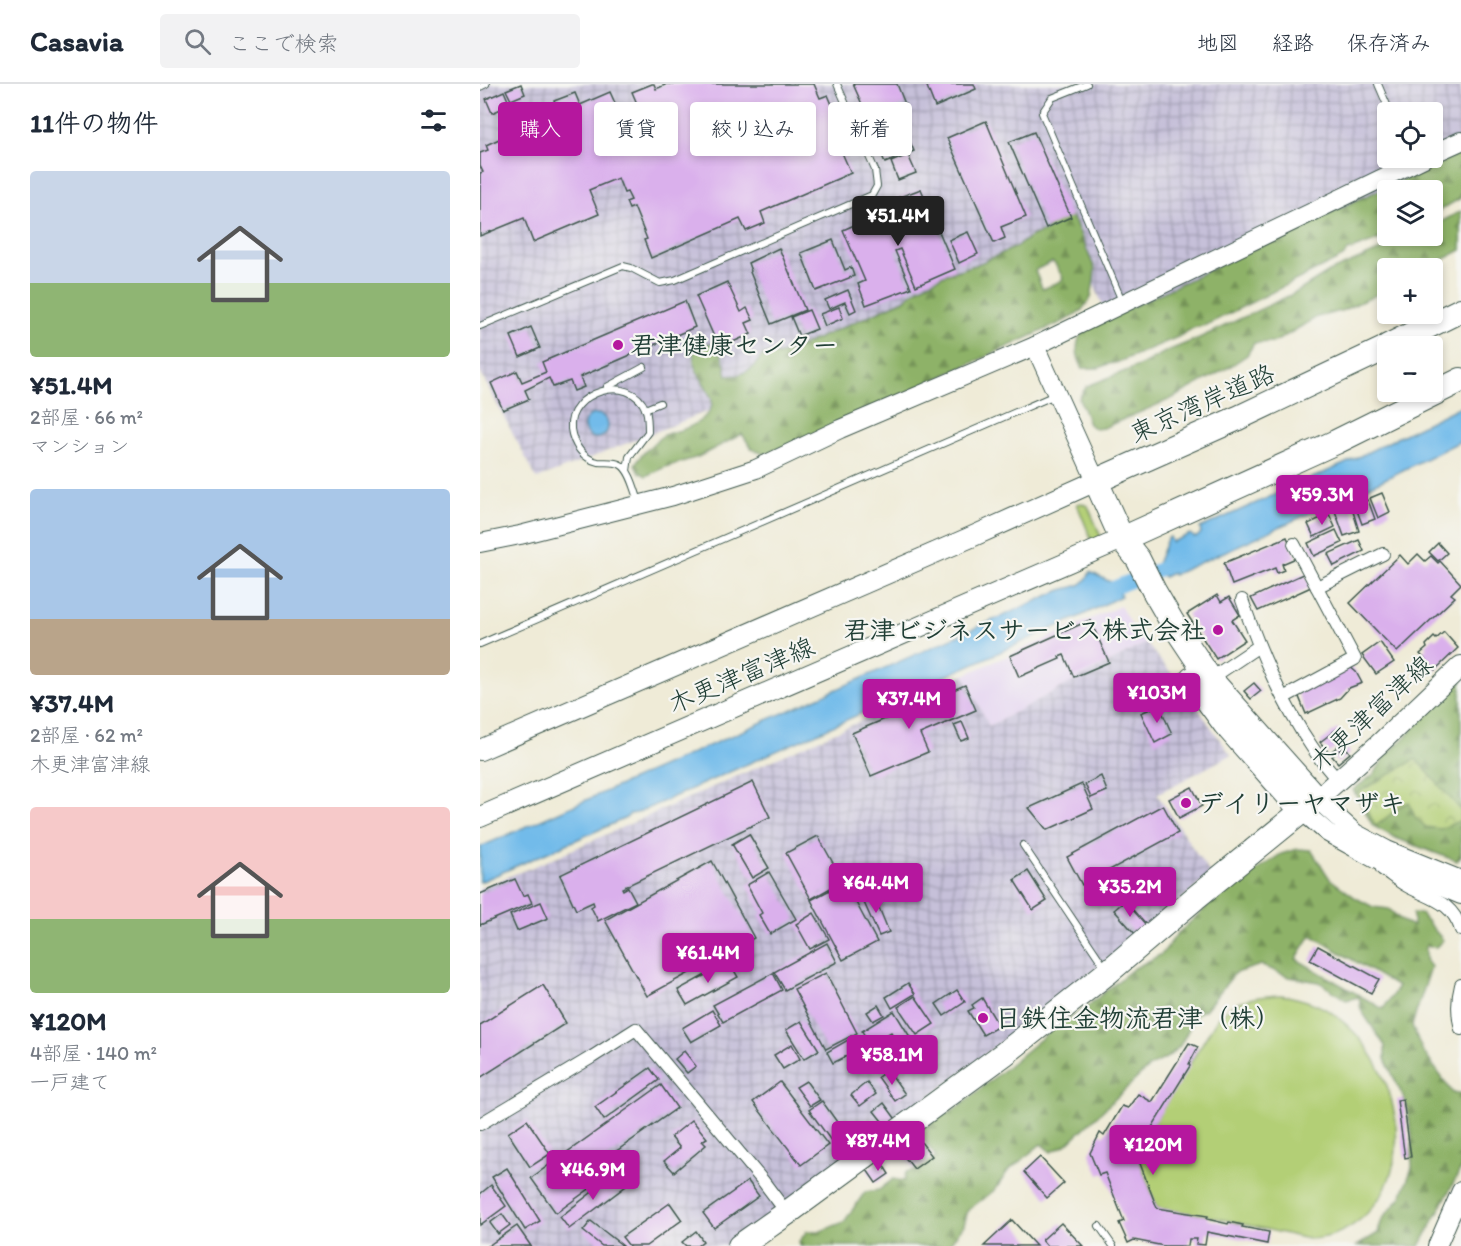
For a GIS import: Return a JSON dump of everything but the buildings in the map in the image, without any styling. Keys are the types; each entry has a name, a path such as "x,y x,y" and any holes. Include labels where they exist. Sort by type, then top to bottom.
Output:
{"highway":[{"name":"東京湾岸道路","path":"1410,336 1461,310"},
{"name":"東京湾岸道路","path":"1096,482 1377,352"},
{"path":"1125,546 1461,380"},
{"path":"1096,482 1125,546 1138,559 1163,634 1214,710 1255,758 1309,805"},
{"path":"1148,593 1172,622 1210,679 1309,805"},
{"path":"740,1246 1004,1054 1108,972 1309,805"}],"main road":[{"name":"木更津富津線","path":"480,750 1096,482"},
{"name":"木更津富津線","path":"480,817 1125,546"},
{"name":"木更津富津線","path":"1309,805 1378,745 1461,666"}],"street":[{"path":"1443,149 1461,141"},
{"path":"480,543 640,505 756,469 840,429 1035,346 1398,168"},
{"path":"1035,346 1096,482"},
{"path":"1283,698 1355,659 1294,543"},
{"path":"1317,587 1383,554"},
{"path":"1242,600 1259,646 1296,723 1328,770 1338,780"},
{"path":"1210,679 1259,646"},
{"path":"1309,805 1328,833 1377,860 1461,895"},
{"path":"1309,805 1387,850 1461,880"},
{"path":"1377,860 1382,869 1404,885 1447,906 1458,919 1461,930"},
{"path":"1461,985 1458,997 1458,1019 1461,1029"},
{"path":"480,1124 636,1029 787,1213"},
{"path":"1437,1246 1461,1191"}],"lane":[{"path":"480,87 486,84"},
{"path":"480,326 623,266 660,283 675,280 872,195 877,186 875,170 837,84"},
{"path":"1087,84 1052,98 1042,113 1123,304"},
{"path":"1378,84 1386,102"},
{"path":"640,505 627,471 622,465 598,462 588,458 579,450 570,427 573,412 581,403 644,367"},
{"path":"602,391 613,388 625,390 634,395 645,409 648,432 629,458 627,471"},
{"path":"480,644 1057,394"},
{"path":"645,409 660,403"},
{"path":"1023,845 1108,972"},
{"path":"1099,1226 1113,1246"}],"shaded area":[{"path":"480,84 1461,84 1461,161 1413,180 1377,180 1377,195 1111,325 1080,251 811,370 537,479 480,372"},
{"path":"1120,606 1146,643 989,726 964,675"},
{"path":"1146,643 1183,688 1231,755 1157,794 1211,875 1095,970 812,1187 727,1246 480,1246 480,888 540,864 964,675 989,726"}],"green space":[{"path":"1461,153 1461,198 1443,208 1443,180 1401,180 1428,168 1443,168 1443,161"},
{"path":"1377,191 1377,240 1348,251 1343,257 1206,325 1193,328 1178,337 1116,363 1099,368 1083,368 1077,349 1083,330"},
{"path":"1461,211 1461,250 1443,260 1377,258 1377,295 1341,311 1317,317 1275,342 1254,343 1247,355 1171,399 1103,428 1095,429 1089,424 1079,398 1087,386 1141,365 1297,292 1329,272 1390,246 1443,246 1443,221"},
{"path":"1070,215 1095,269 1091,298 1081,311 1064,321 765,455 752,449 742,434 698,457 665,467 646,476 638,471 635,464 658,439 693,425 710,411 712,400 695,368 694,349 708,344 714,346 721,355 727,376 738,375 752,369 762,356 787,352 904,300 917,289 944,275 978,264 1016,247 1031,236 1047,230 1049,224","holes":["1052,262 1063,278 1043,289 1035,271"]},
{"path":"1077,504 1088,506 1101,537 1093,544"},
{"path":"1461,681 1461,856 1457,861 1398,839 1373,826 1353,790 1374,774 1385,757"},
{"path":"1416,759 1461,810 1461,820 1441,829 1426,827 1415,817 1409,802 1376,826 1357,793"},
{"path":"1298,849 1311,850 1330,879 1356,898 1373,907 1389,909 1402,921 1413,926 1413,913 1421,914 1443,940 1436,947 1426,946 1426,959 1431,967 1412,1025 1422,1050 1453,1093 1461,1093 1461,1169 1420,1246 1357,1246 1378,1233 1382,1219 1401,1197 1412,1168 1412,1134 1405,1101 1385,1059 1385,1046 1361,1010 1359,997 1346,1000 1319,982 1289,977 1261,965 1235,973 1205,1010 1197,1013 1180,1046 1168,1057 1149,1067 1066,1145 1051,1152 1041,1144 1007,1172 996,1189 968,1210 964,1225 948,1246 800,1246 799,1242 807,1231 821,1231 844,1222 865,1192 879,1190 893,1179 904,1181 906,1172 918,1169 936,1157 923,1139 922,1127 960,1106 1060,1023 1074,1017 1133,969 1162,954 1177,934 1219,896 1281,854","holes":["1311,935 1398,987 1383,1009 1296,959"]},
{"path":"1281,995 1324,1008 1357,1035 1374,1059 1387,1085 1394,1113 1396,1142 1392,1170 1381,1196 1362,1218 1350,1227 1337,1234 1316,1239 1208,1216 1157,1208 1136,1153 1217,1019 1231,1007 1246,1000"}],"water":[{"path":"1461,406 1461,441 1381,481 1173,575 1172,573 1164,577 1157,564 1167,539 1170,537 1172,542 1190,534 1197,537 1201,533 1200,528 1344,464"},
{"path":"596,414 605,417 608,426 605,435 596,438 587,435 584,426 587,417"},
{"path":"1090,572 1115,584 1121,596 1083,615 480,882 480,847 1061,590 1079,585 1085,581"}],"waterway":[{"path":"1101,593 1175,563"}],"place":[{"name":"君津健康センター","path":"618,345"},
{"name":"君津ビジネスサービス株式会社","path":"1218,630"},
{"name":"デイリーヤマザキ","path":"1186,803"},
{"name":"日鉄住金物流君津（株）","path":"983,1018"}]}
